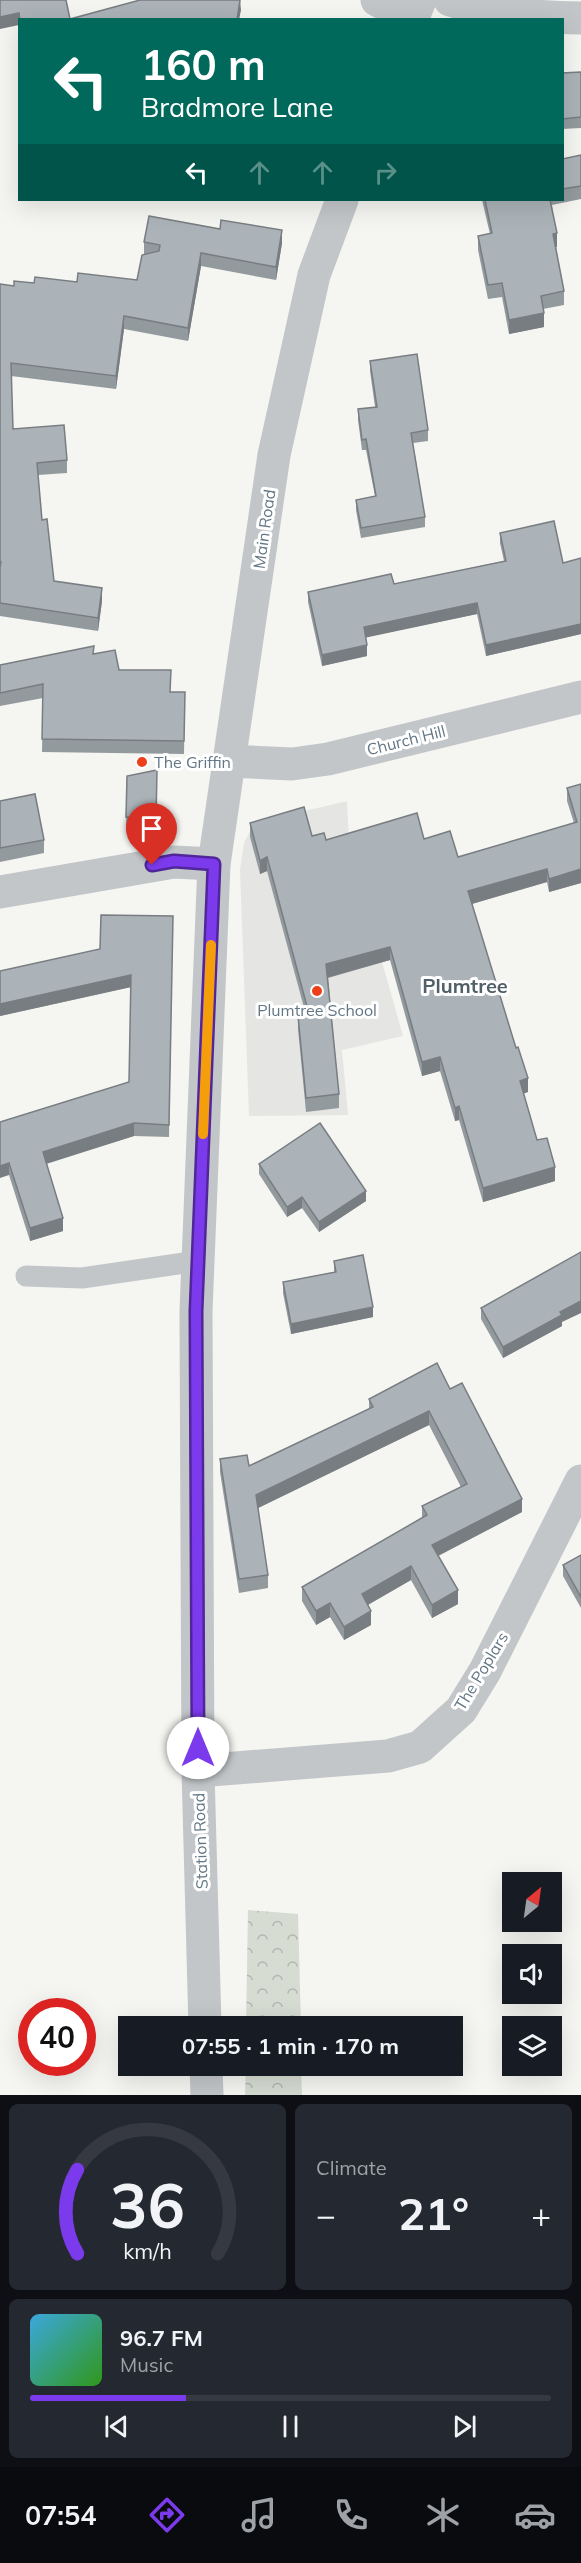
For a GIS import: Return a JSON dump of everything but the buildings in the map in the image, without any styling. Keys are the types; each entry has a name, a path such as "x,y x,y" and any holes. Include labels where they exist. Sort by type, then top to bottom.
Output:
{"street":[{"path":"376,0 414,13"},
{"path":"450,0 478,10 528,17 581,18"},
{"name":"Main Road","path":"214,864 228,760 285,398 314,276 342,201"},
{"name":"Church Hill","path":"228,760 292,764 328,759 581,697"},
{"path":"0,892 174,861 214,864"},
{"name":"Station Road","path":"205,2016 198,1771 196,1323 214,864"},
{"name":"The Poplars","path":"198,1771 388,1756 420,1747 461,1710 485,1671 581,1480"},
{"path":"206,2076 207,2095"}],"lane":[{"path":"26,1276 82,1278 198,1261"}],"shaded area":[{"name":"Plumtree School","path":"347,801 349,845 403,1036 342,1050 348,1115 249,1116 240,870 244,843 254,823"}],"green space":[{"path":"248,1910 298,1914 301,2016 246,2016"},
{"path":"246,2076 301,2076 302,2095 245,2095"}],"slow traffic":[{"path":"203,1134 211,945"}],"place":[{"name":"The Griffin","path":"142,762"},
{"name":"Plumtree School","path":"317,991"}],"district":[{"name":"Plumtree","path":"465,986"}],"route":[{"path":"152,865 174,861 214,864 196,1311 198,1748"}]}
